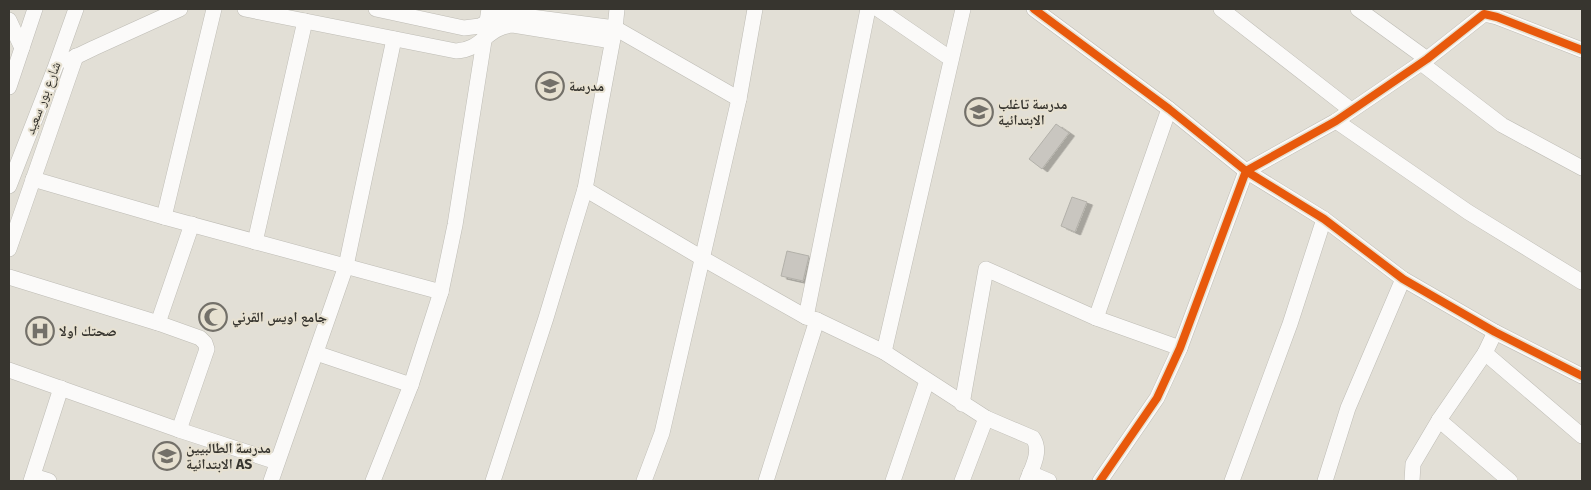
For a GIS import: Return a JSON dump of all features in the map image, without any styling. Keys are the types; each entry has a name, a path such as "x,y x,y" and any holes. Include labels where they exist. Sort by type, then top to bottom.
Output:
{"street":[{"path":"9,87 35,9"},
{"name":"شارع بور سعيد","path":"9,186 76,9"},
{"path":"55,68 76,56 180,9"},
{"path":"164,217 214,9"},
{"path":"245,9 456,51 474,48 494,30 513,25 613,34"},
{"path":"376,9 464,28 480,26 488,15"},
{"path":"493,481 546,318 585,189 617,9"},
{"path":"644,481 662,433 739,99 755,9"},
{"path":"766,481 811,318 868,9"},
{"path":"878,9 951,59"},
{"path":"884,352 963,9"},
{"path":"1034,9 1169,109 1246,171 1324,219 1403,279 1496,332 1582,376"},
{"path":"1221,9 1352,110"},
{"path":"1358,9 1502,125 1582,168"},
{"path":"1100,481 1157,398 1180,348 1246,171 1336,121 1424,62 1483,12 1582,50"},
{"path":"488,15 515,14 613,34 739,99"},
{"path":"373,481 411,385 441,292 455,225 488,15"},
{"path":"9,20 22,48"},
{"path":"255,242 305,21"},
{"path":"271,481 346,266 394,39"},
{"path":"9,249 12,227 33,179 76,56"},
{"path":"1096,318 1169,109"},
{"path":"1336,121 1468,212 1582,282"},
{"path":"33,179 164,217 441,292"},
{"path":"585,189 702,258 811,318 884,352 986,418 1033,438 1038,449 1028,477 1049,481"},
{"path":"1232,481 1290,324 1324,219"},
{"path":"158,323 192,224"},
{"path":"962,404 986,269 1096,318 1180,348"},
{"path":"9,277 158,323 200,338 205,343 207,349 179,430"},
{"path":"1325,481 1348,408 1403,279"},
{"path":"1412,481 1414,464 1439,420 1485,353 1496,332"},
{"path":"316,353 411,385"},
{"path":"1485,353 1582,436"},
{"path":"9,370 179,430 277,462"},
{"path":"892,481 927,381"},
{"path":"49,481 32,479 61,388"},
{"path":"962,481 986,418"},
{"path":"1439,420 1510,481"}],"building":[{"path":"1056,124 1069,133 1042,169 1029,159"},
{"path":"1072,197 1087,202 1075,232 1061,226"},
{"path":"787,251 809,256 803,281 781,276"}],"cycle path":[{"path":"1034,9 1169,109 1246,171 1324,219 1403,279 1495,332 1582,376"},
{"path":"1100,481 1157,398 1180,348 1246,171 1336,121 1427,59 1484,14 1497,17 1582,50"}],"place":[{"name":"مدرسة","path":"550,86"},
{"name":"مدرسة تاغلب الابتدائية","path":"979,112"},
{"name":"جامع اويس القرني","path":"213,317"},
{"name":"صحتك اولا","path":"40,331"},
{"name":"مدرسة الطالبيين الابتدائية AS","path":"167,456"}]}
